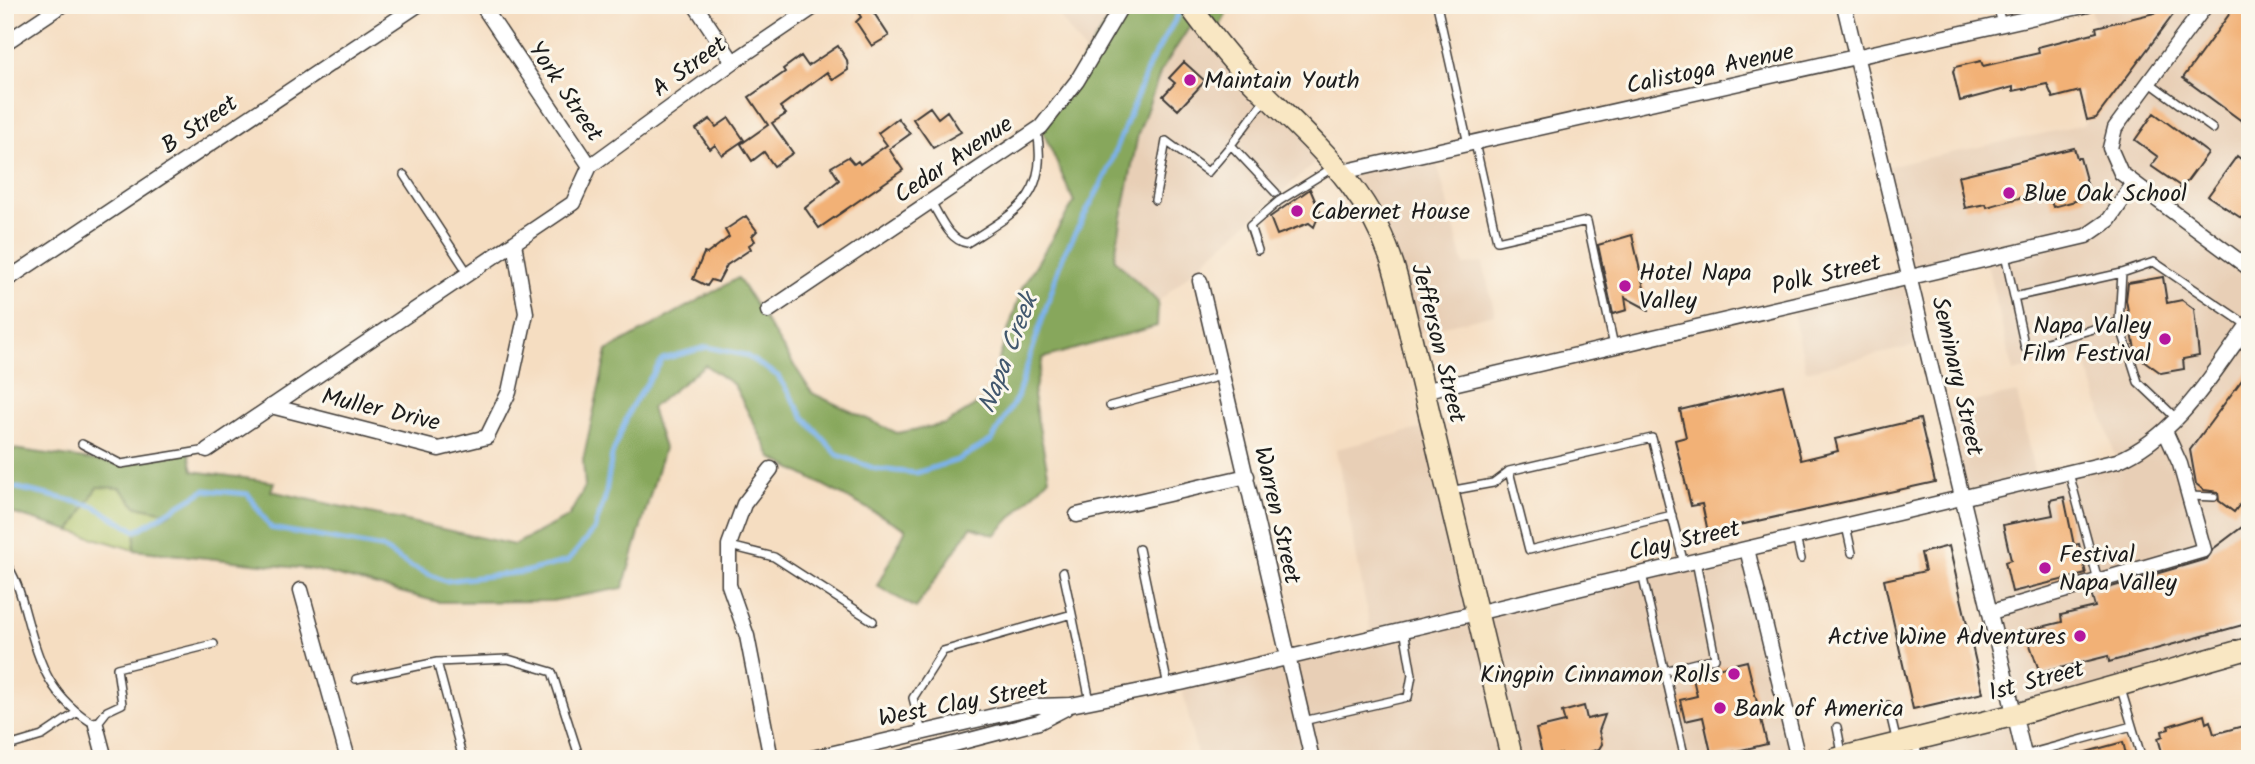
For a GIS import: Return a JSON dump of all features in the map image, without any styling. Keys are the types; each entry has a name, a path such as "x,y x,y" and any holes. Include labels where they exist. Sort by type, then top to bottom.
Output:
{"main road":[{"name":"Jefferson Street","path":"1189,5 1216,40 1338,169 1367,205 1387,245 1512,759"},
{"name":"1st Street","path":"1839,758 1910,747 2250,648"}],"street":[{"path":"5,43 62,5"},
{"name":"B Street","path":"5,281 418,5"},
{"name":"York Street","path":"482,5 590,166"},
{"path":"695,5 733,62"},
{"name":"A Street","path":"590,166 733,62 817,5"},
{"name":"Cedar Avenue","path":"768,311 1037,130 1077,81 1122,5"},
{"name":"Seminary Street","path":"1844,5 2024,757"},
{"name":"Calistoga Avenue","path":"1338,169 1472,144 2088,5"},
{"path":"2206,5 2111,135 2112,155 2121,173 2250,269"},
{"name":"Muller Drive","path":"207,450 573,203 590,166"},
{"name":"Polk Street","path":"1423,391 2095,232 2109,219 2134,183"},
{"name":"Muller Drive","path":"271,406 439,449 487,437 509,392 526,313 514,243"},
{"name":"Warren Street","path":"1200,281 1312,759"},
{"name":"Clay Street","path":"1071,705 1168,685 2117,461 2143,450 2165,433 2249,324"},
{"path":"1991,612 2204,550 2189,496 2186,462 2165,433"},
{"path":"771,469 744,504 729,545 729,585 747,636 771,759"},
{"path":"1077,515 1247,476"},
{"path":"1747,549 1798,759"},
{"path":"301,590 348,759"},
{"name":"West Clay Street","path":"812,758 1037,706 1071,705"},
{"name":"West Clay Street","path":"897,759 1039,722 1071,705"},
{"path":"96,725 105,759"}],"lane":[{"path":"1437,5 1497,241 1587,221 1614,347"},
{"path":"1997,5 2002,25"},
{"path":"2149,81 2213,129"},
{"path":"1155,200 1166,141 1209,172 1268,97"},
{"path":"931,201 953,236 959,242 967,243 1020,209 1032,194 1040,169 1037,130"},
{"path":"1231,145 1276,193"},
{"path":"1258,250 1250,226 1279,201 1338,169"},
{"path":"404,175 468,273"},
{"path":"2005,255 2025,348 2119,322"},
{"path":"2014,297 2122,273 2154,262 2249,324"},
{"path":"2122,273 2119,322 2138,382 2177,419"},
{"path":"1110,406 1221,376"},
{"path":"1449,492 1493,483 1509,471 1652,438 1672,515 1690,562 1716,658 1664,671"},
{"path":"82,444 121,464 207,450"},
{"path":"1509,471 1529,550 1672,515"},
{"path":"2069,473 2098,580"},
{"path":"2189,496 2214,497"},
{"path":"1846,526 1852,553"},
{"path":"1796,537 1801,559"},
{"path":"729,545 774,557 873,621"},
{"path":"1139,549 1168,685"},
{"path":"5,562 21,590 45,676 76,713 96,725 107,711 122,705 117,668 214,643"},
{"path":"1063,572 1090,701"},
{"path":"1642,574 1685,759"},
{"path":"922,732 913,698 943,651 1072,614"},
{"path":"1303,721 1408,697 1412,675 1404,629"},
{"path":"356,679 437,662 508,659 552,672 580,759"},
{"path":"437,662 463,759"},
{"path":"2120,685 2141,759"},
{"path":"1888,705 1910,747"},
{"path":"5,747 42,736 76,713"},
{"path":"2024,757 2132,726"},
{"path":"1837,727 1839,758"}],"shaded area":[{"path":"1052,5 1117,5 1089,59"},
{"path":"2090,5 2250,5 2250,648 2014,714 1942,408 2017,393 2036,481 2117,461 2083,354 2013,372 1986,260 1911,277 1927,343 1806,371 1791,305 1910,277 1884,167 2084,125 2110,85"},
{"path":"1197,16 1325,154 1158,302 1114,259 1138,134 1161,71"},
{"path":"1434,152 1464,265 1483,263 1495,314 1410,334 1393,262 1342,172"},
{"path":"1432,426 1478,612 1747,549 1798,759 1198,759 1181,683 1372,637 1336,449"},
{"path":"2014,714 2025,759 1836,759"}],"green space":[{"path":"1117,5 1230,5 1214,39 1196,17 1161,71 1138,134 1114,259 1158,302 1157,326 1043,358 1033,396 1049,478 995,535 971,527 916,608 877,586 906,529 772,458 734,385 705,365 651,408 664,448 623,588 552,601 438,602 316,570 134,550 136,531 171,513 136,506 120,488 97,487 71,531 5,511 5,448 121,464 189,452 193,471 274,482 271,491 514,545 569,516 585,487 583,460 607,351 738,278 812,393 897,433 945,424 986,399 1022,288 1074,202 1041,127"},
{"path":"97,486 120,488 136,506 172,513 137,531 134,550 71,531"}],"building":[{"path":"2236,5 2250,15 2250,127 2183,78"},
{"path":"870,7 889,36 872,46 856,22 861,17 859,14"},
{"path":"2179,7 2096,118 2087,120 2080,91 2053,98 2047,84 2013,91 2013,87 1960,101 1953,71 1955,67 1981,61 1983,66 2039,53 2038,47 2097,32 2096,27"},
{"path":"838,46 847,60 848,70 833,80 827,72 780,107 786,114 772,123 793,153 774,166 764,152 752,161 741,144 768,125 749,97 785,72 783,69 801,56 808,66"},
{"path":"1184,62 1205,81 1178,110 1163,96 1175,83 1169,78"},
{"path":"930,107 938,118 947,111 961,132 933,148 913,119"},
{"path":"2154,113 2208,153 2180,191 2180,186 2151,166 2158,157 2135,140"},
{"path":"729,118 744,140 722,155 715,145 710,149 696,129 710,119 716,127"},
{"path":"898,118 910,134 889,149 903,170 819,228 805,208 839,180 831,167 848,157 854,164 858,161 860,164 887,145 878,133"},
{"path":"2074,148 2077,158 2080,158 2088,187 2084,188 2086,198 2053,207 2047,190 1987,207 1986,204 1965,208 1958,176"},
{"path":"2237,156 2250,166 2250,224 2208,196"},
{"name":"Cabernet House","path":"1310,189 1320,212 1314,227 1309,223 1277,235 1270,217"},
{"path":"746,216 757,231 752,236 755,241 749,245 751,249 727,265 718,282 711,280 707,286 693,279 704,253 707,254 729,237 725,230"},
{"name":"Hotel Napa Valley","path":"1632,235 1649,310 1625,297 1627,310 1613,314 1598,245"},
{"name":"Napa Valley Film Festival","path":"2163,277 2167,303 2182,300 2194,309 2199,356 2183,359 2184,369 2161,373 2136,355 2126,300 2128,283"},
{"path":"2250,369 2250,491 2234,512 2219,501 2218,492 2204,490 2196,484 2190,450"},
{"path":"1783,385 1801,460 1838,451 1835,439 1920,419 1935,482 1708,532 1702,504 1691,506 1675,440 1686,437 1680,410"},
{"path":"2064,497 2074,545 2079,544 2086,574 2012,592 2005,562 2011,560 2003,525 2053,515 2050,500"},
{"path":"2250,521 2250,623 2109,662 2108,656 2040,673 2025,631 2062,622 2061,615 2095,607 2091,593 2207,559 2213,549"},
{"path":"1949,546 1983,693 1913,709 1884,580 1925,571 1921,553"},
{"name":"Bank of America","path":"1747,661 1767,744 1712,757 1703,717 1685,721 1680,700 1697,696 1692,674"},
{"path":"1584,706 1587,719 1605,715 1599,731 1602,744 1599,749 1569,759 1563,759 1561,754 1543,758 1536,729 1565,722 1562,712"},
{"path":"2204,715 2206,723 2210,721 2214,734 2250,724 2250,759 2164,759 2158,738 2163,736 2162,731 2169,729 2168,726"},
{"path":"2123,742 2127,759 2076,759 2075,755"}],"waterway":[{"name":"Napa Creek","path":"5,485 94,506 136,531 205,490 248,494 271,528 382,548 410,566 445,581 524,572 568,561 594,530 605,498 612,455 631,407 663,359 707,347 745,355 778,376 803,416 838,455 876,469 916,473 958,460 992,440 1017,397 1063,256 1106,175 1150,63 1184,5"}],"place":[{"name":"Maintain Youth","path":"1190,80"},
{"name":"Blue Oak School","path":"2009,193"},
{"name":"Cabernet House","path":"1297,211"},
{"name":"Hotel Napa Valley","path":"1625,286"},
{"name":"Napa Valley Film Festival","path":"2165,339"},
{"name":"Festival Napa Valley","path":"2045,568"},
{"name":"Active Wine Adventures","path":"2080,636"},
{"name":"Kingpin Cinnamon Rolls","path":"1734,674"},
{"name":"Bank of America","path":"1720,708"}]}
